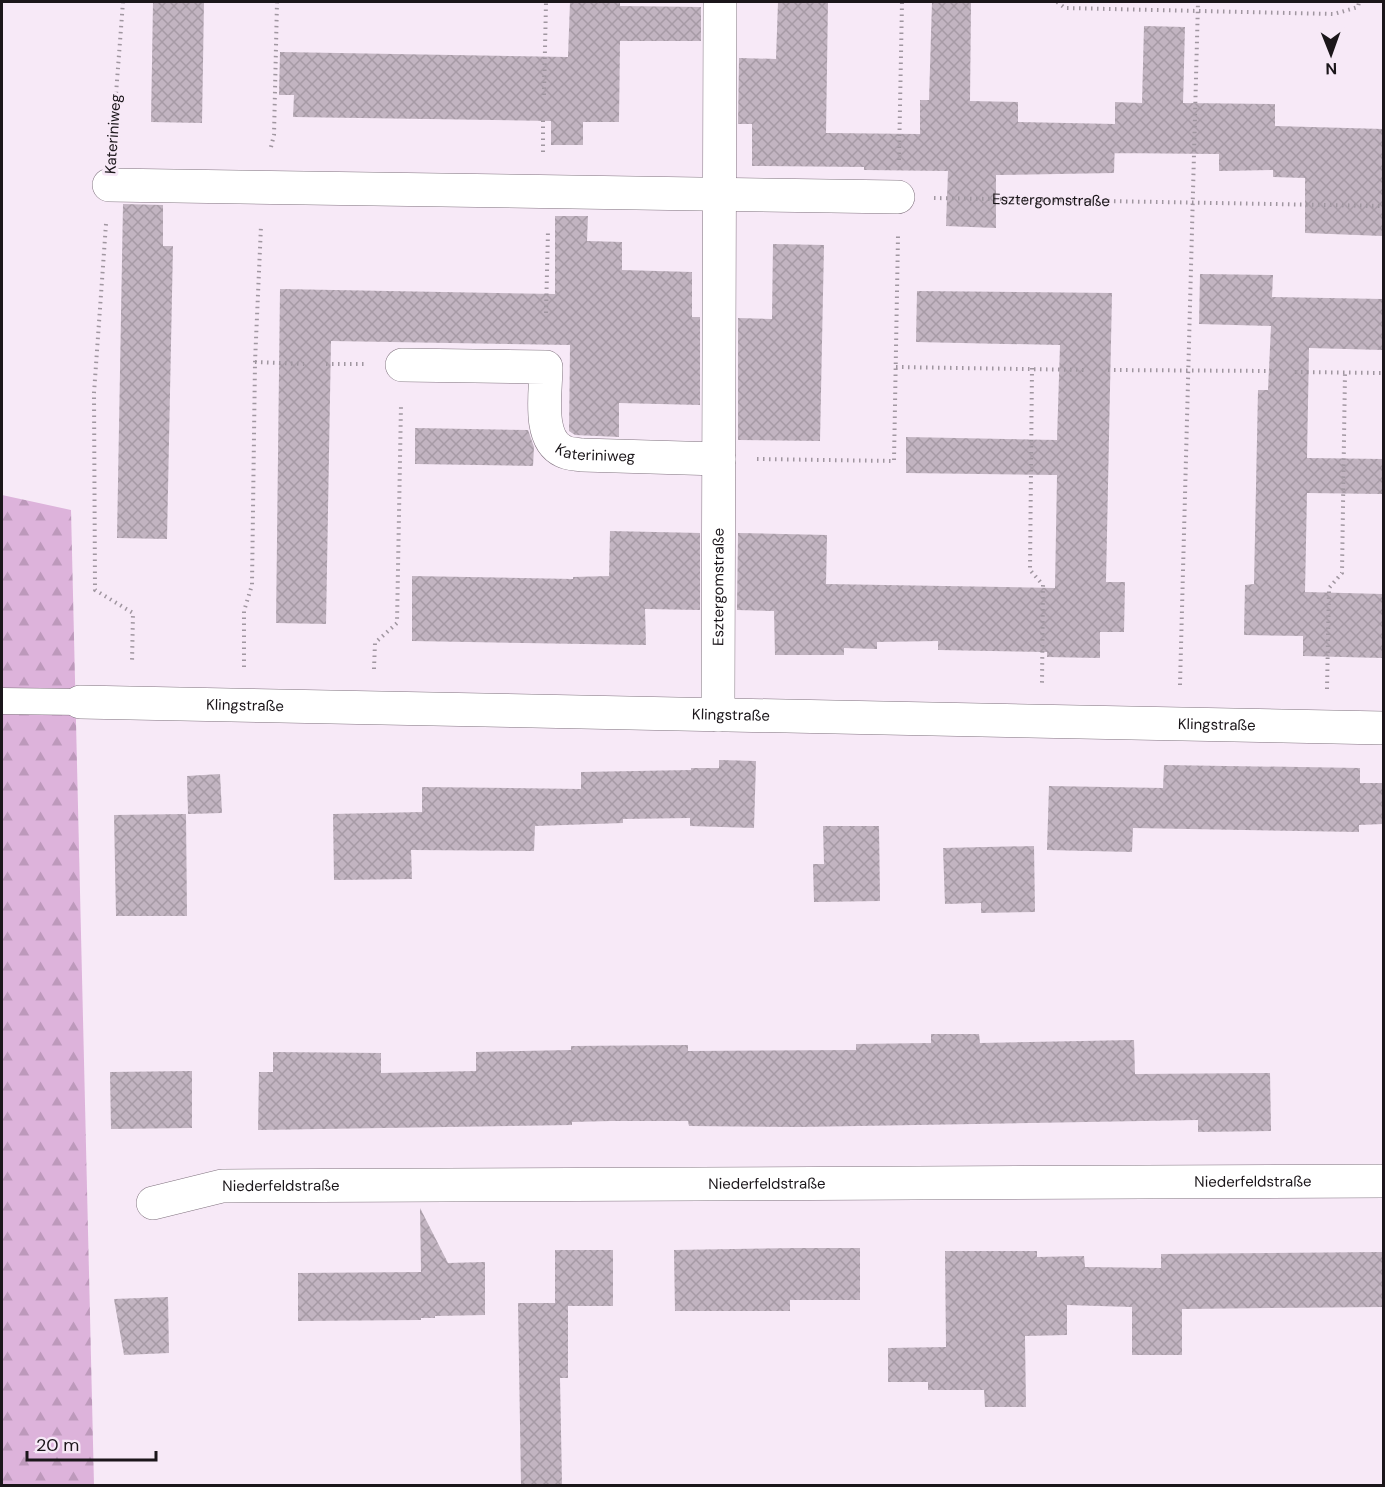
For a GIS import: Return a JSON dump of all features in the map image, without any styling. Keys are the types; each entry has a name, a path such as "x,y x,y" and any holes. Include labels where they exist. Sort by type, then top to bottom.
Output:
{"street":[{"name":"Esztergomstraße","path":"718,715 720,2"},
{"name":"Kateriniweg","path":"109,184 719,193"},
{"path":"719,193 898,197"},
{"name":"Kateriniweg","path":"402,365 546,367 547,429 551,441 563,451 582,455 719,459"},
{"name":"Klingstraße","path":"80,702 1383,728"},
{"name":"Niederfeldstraße","path":"153,1203 222,1186 1383,1181"}],"lane":[{"path":"2,701 80,702"}],"path":[{"name":"Kateriniweg","path":"109,184 123,2"},
{"path":"244,707 244,611 252,585 255,362 262,187 274,135 277,2"},
{"path":"543,95 546,2"},
{"path":"1058,2 1065,8 1334,14 1358,7 1359,2"},
{"path":"1179,723 1198,2"},
{"path":"109,184 94,393 95,590 133,613 131,704"},
{"path":"546,313 548,191"},
{"name":"Esztergomstraße","path":"898,197 1383,206"},
{"path":"255,362 304,364"},
{"path":"374,709 375,643 397,623 402,365"},
{"path":"896,367 1086,369"},
{"path":"1032,368 1030,570 1043,585 1041,720"},
{"path":"1108,370 1273,371"},
{"path":"1295,372 1383,373"},
{"path":"1326,726 1329,588 1342,573 1345,372"},
{"path":"719,459 894,461"}],"green space":[{"path":"2,495 71,510 94,1485 2,1486"}],"building":[{"path":"153,2 204,2 202,123 151,122"},
{"path":"570,2 620,2 620,6 701,7 701,41 620,41 619,122 583,122 583,145 551,145 551,121 293,117 294,95 279,95 280,52 568,57"},
{"path":"778,2 828,2 826,133 920,134 920,100 929,100 932,2 971,2 970,101 1018,102 1018,122 1115,124 1115,102 1142,103 1144,26 1185,27 1183,103 1275,104 1275,126 1383,129 1383,236 1305,233 1305,178 1273,177 1273,170 1219,171 1219,154 1115,153 1114,173 996,175 996,228 946,226 948,171 864,170 864,167 752,166 752,124 738,124 739,58 776,59"},
{"path":"123,204 163,205 163,246 173,246 167,539 117,538"},
{"path":"555,216 588,216 587,241 622,242 622,270 692,272 692,317 700,317 700,405 619,403 619,437 575,435 569,431 570,345 331,341 326,624 276,623 280,289 555,294"},
{"path":"773,244 824,245 820,441 738,440 738,318 772,319"},
{"path":"1200,274 1273,275 1272,297 1383,299 1383,350 1309,348 1307,458 1383,459 1383,494 1307,493 1305,592 1383,594 1383,658 1303,656 1303,636 1244,635 1245,585 1254,584 1258,390 1268,390 1271,326 1199,324"},
{"path":"917,291 1112,293 1106,582 1125,582 1124,632 1100,632 1100,658 1047,657 1047,652 938,650 938,641 877,642 877,649 844,648 844,655 775,655 774,611 737,610 738,533 827,535 826,584 1055,588 1057,475 906,473 906,437 1057,440 1060,345 916,342"},
{"path":"415,428 528,430 534,447 533,466 415,464"},
{"path":"610,531 700,533 700,610 645,609 646,645 412,641 412,576 573,579 573,577 609,576"},
{"path":"719,760 756,761 754,828 690,826 690,818 623,819 623,823 535,826 534,851 411,850 412,879 334,880 333,814 422,812 422,787 581,789 581,772 719,768"},
{"path":"1164,765 1360,768 1360,783 1383,783 1383,824 1359,825 1359,832 1133,828 1132,852 1047,850 1049,786 1163,788"},
{"path":"220,774 222,813 188,814 187,776"},
{"path":"186,814 187,916 116,916 114,815"},
{"path":"823,826 879,826 880,901 814,902 813,864 824,864"},
{"path":"1034,846 1035,912 981,913 981,903 945,904 943,848"},
{"path":"931,1034 979,1034 980,1043 1134,1040 1135,1074 1270,1073 1271,1131 1198,1132 1198,1120 800,1127 689,1126 688,1121 611,1121 572,1122 572,1125 258,1130 259,1072 273,1072 273,1052 381,1053 381,1073 476,1071 476,1052 571,1050 571,1046 688,1045 688,1051 856,1050 856,1044 931,1043"},
{"path":"192,1071 192,1128 111,1129 110,1072"},
{"path":"420,1208 448,1263 485,1262 485,1315 435,1316 435,1318 421,1318 421,1320 298,1321 298,1273 421,1272"},
{"path":"860,1248 860,1300 790,1300 790,1311 675,1311 674,1250"},
{"path":"555,1250 613,1250 613,1306 568,1306 568,1378 560,1378 562,1485 521,1485 518,1303 555,1303"},
{"path":"945,1251 1037,1251 1037,1257 1084,1256 1085,1267 1161,1268 1161,1254 1383,1252 1383,1307 1182,1309 1182,1355 1132,1355 1132,1307 1067,1305 1067,1335 1025,1336 1026,1407 985,1407 984,1390 928,1390 928,1382 888,1382 888,1348 946,1347"},
{"path":"168,1297 169,1353 124,1355 114,1299"}]}
